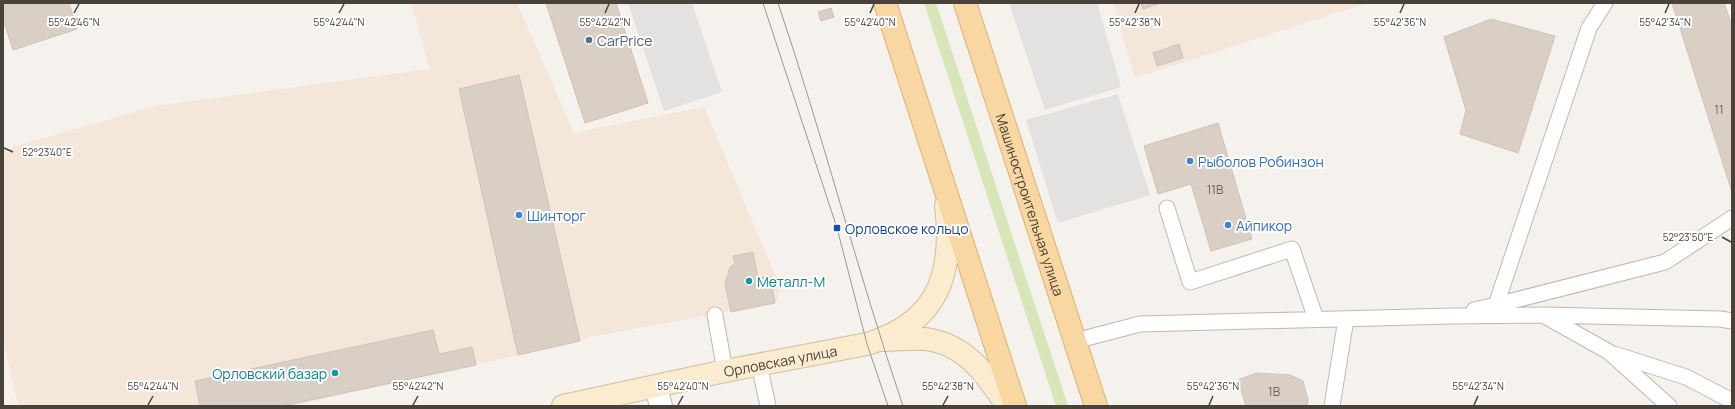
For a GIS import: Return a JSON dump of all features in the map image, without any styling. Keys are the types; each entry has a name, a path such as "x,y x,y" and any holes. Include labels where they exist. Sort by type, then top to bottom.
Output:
{"main road":[{"path":"885,3 1016,406"},
{"name":"Машиностроительная улица","path":"965,3 1096,406"}],"street":[{"path":"881,340 916,320 931,304 943,277 948,249 948,224 944,187"},
{"path":"881,340 931,340 954,347 974,363 990,379 1008,406"},
{"name":"Орловская улица","path":"563,406 658,396 725,371 881,340"}],"lane":[{"path":"1496,305 1589,28 1605,3"},
{"path":"1167,208 1190,282 1292,249 1316,319"},
{"path":"1452,316 1665,262 1732,218"},
{"path":"715,315 725,371"},
{"path":"1075,342 1140,324 1544,315 1720,319 1732,321"},
{"path":"1544,315 1609,352 1686,377 1732,401"},
{"path":"1332,406 1346,319"},
{"path":"1609,352 1669,406"},
{"path":"759,364 768,406"}],"shaded area":[{"path":"411,3 517,3 574,133 704,107 781,289 775,303 590,337 580,341 292,406 18,406 3,339 3,150 155,106 430,69"},
{"path":"628,3 692,3 722,92 664,111"},
{"path":"1009,3 1097,3 1121,87 1045,110"},
{"path":"1113,3 1367,3 1135,78"},
{"path":"1118,94 1150,195 1058,223 1026,120"}],"green space":[{"path":"924,3 936,3 1068,406 1056,406"}],"building":[{"path":"3,3 69,3 77,29 13,50 3,19"},
{"path":"546,3 616,3 648,103 585,123"},
{"path":"1141,3 1161,3 1143,9"},
{"path":"1672,3 1724,3 1732,26 1732,192"},
{"path":"831,8 834,17 821,21 818,12"},
{"path":"1491,19 1555,36 1518,153 1460,134 1466,110 1444,37"},
{"path":"1179,44 1183,58 1157,66 1153,53"},
{"path":"519,75 580,341 518,355 459,89"},
{"path":"1218,123 1252,239 1211,251 1191,184 1158,194 1144,146"},
{"name":"Металл-М","path":"753,252 758,278 770,276 775,303 731,312 725,284 730,267 735,264 733,256"},
{"name":"Орловский базар","path":"433,330 439,354 472,347 476,365 282,406 200,406 195,381"},
{"path":"1256,373 1290,375 1303,381 1308,400 1307,406 1246,406 1238,380"}],"tram line":[{"path":"763,3 837,228 867,344 888,406"},
{"path":"778,3 903,406"}],"place":[{"name":"CarPrice","path":"589,40"},
{"name":"Рыболов Робинзон","path":"1190,161"},
{"name":"Шинторг","path":"519,215"},
{"name":"Айпикор","path":"1228,225"},
{"name":"Орловское кольцо","path":"837,228"},
{"name":"Металл-М","path":"749,281"},
{"name":"Орловский базар","path":"335,373"}]}
